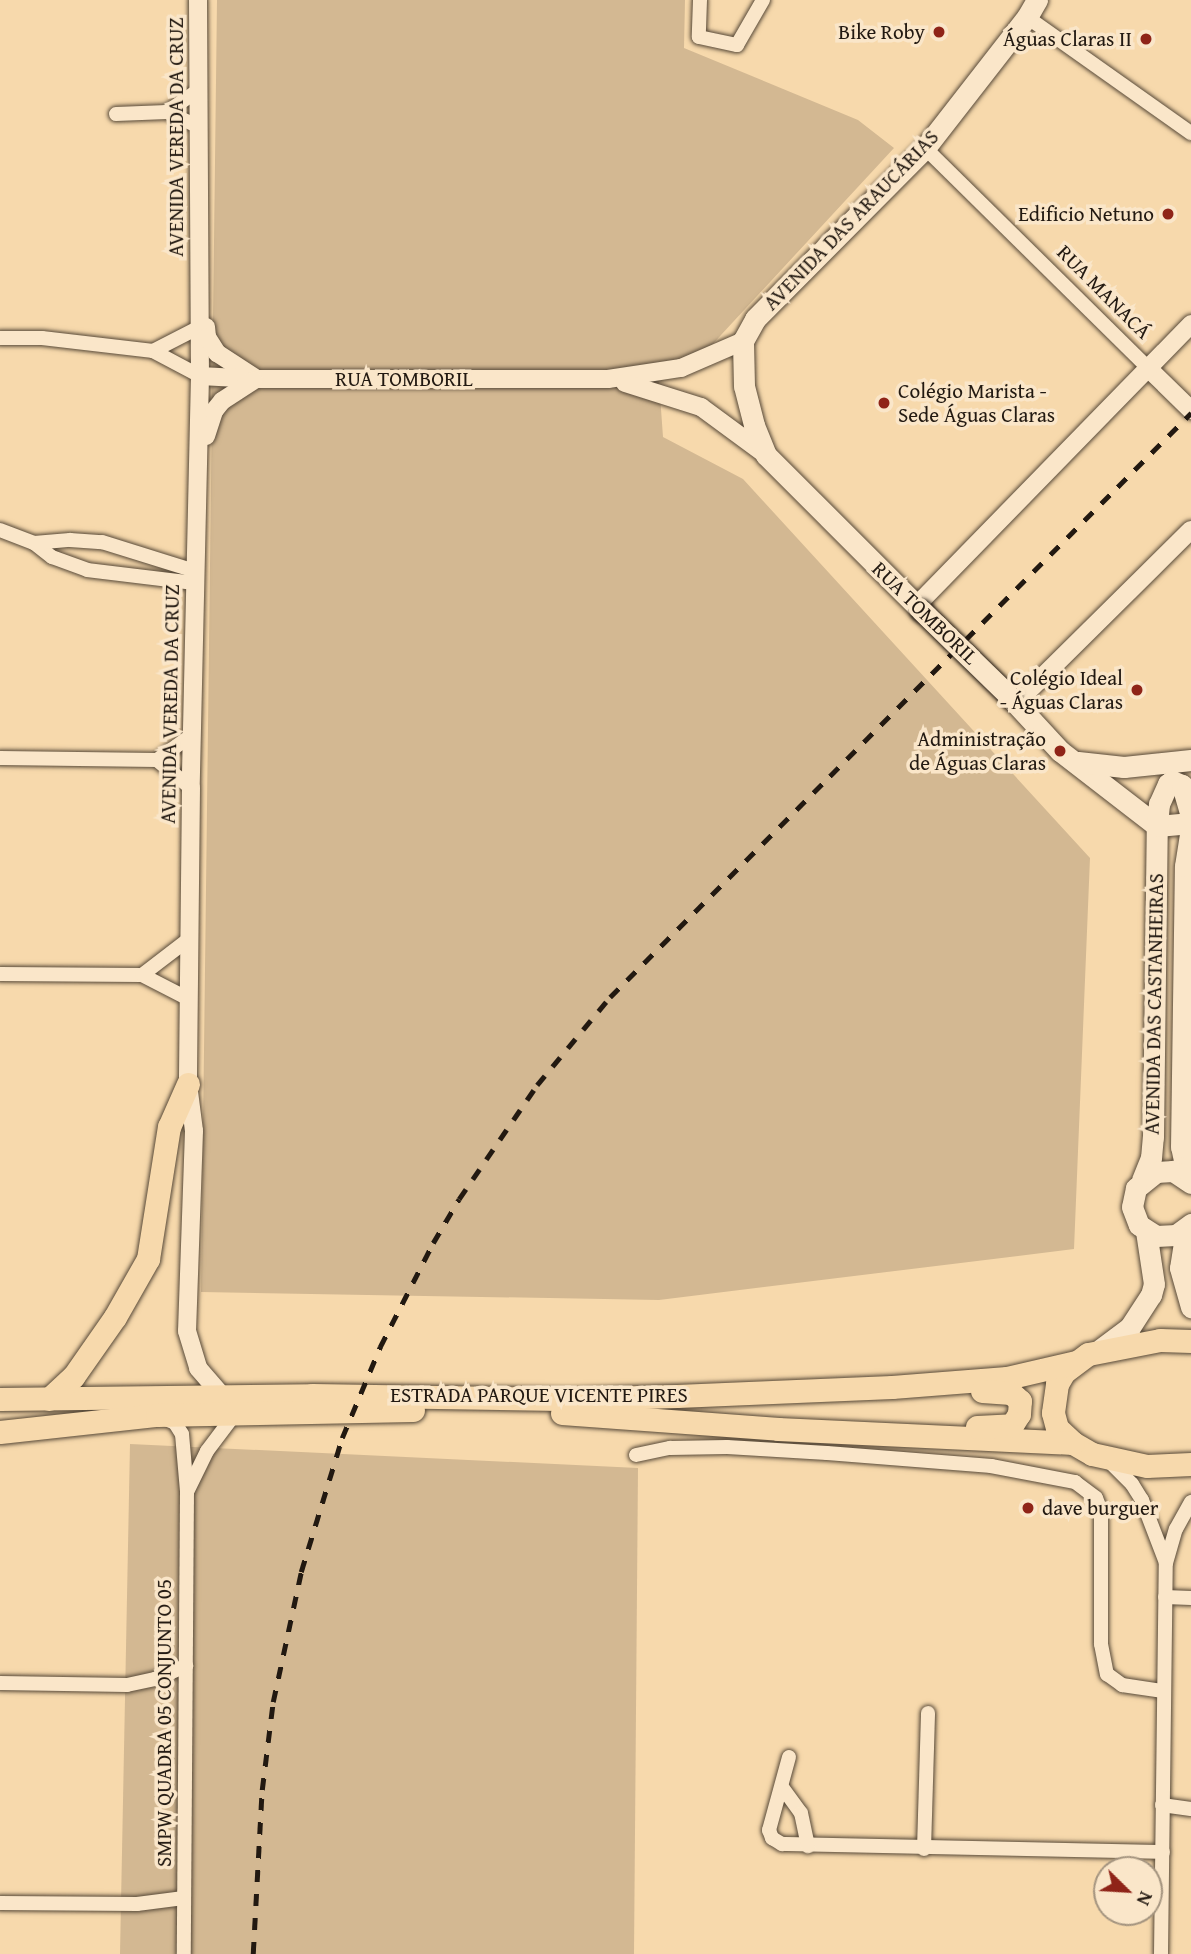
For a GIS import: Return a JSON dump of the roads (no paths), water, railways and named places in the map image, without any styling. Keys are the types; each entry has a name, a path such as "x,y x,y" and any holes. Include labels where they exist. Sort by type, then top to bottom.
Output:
{"main road":[{"name":"AVENIDA DAS ARAUCÁRIAS","path":"743,341 755,319 925,148 1032,9"},
{"name":"RUA TOMBORIL","path":"743,341 744,386 749,411 766,455 1073,761 1157,826"},
{"path":"1073,761 1124,766 1191,760"},
{"name":"AVENIDA DAS CASTANHEIRAS","path":"1146,1231 1139,1224 1132,1207 1136,1188 1151,1158 1153,1137 1157,826 1164,787 1172,781 1182,785 1191,817"},
{"path":"1157,826 1191,825"},
{"name":"AVENIDA DAS CASTANHEIRAS","path":"1189,1181 1181,1147 1185,866 1191,825"},
{"path":"49,1399 73,1377 116,1317 148,1259 169,1127 188,1084"},
{"path":"1142,1180 1156,1172 1173,1171 1189,1181"},
{"path":"1188,1227 1166,1237 1146,1231 1154,1284 1151,1294 1130,1327 1101,1349 1064,1371 1053,1398 1057,1428 1073,1443 1107,1459 1147,1466 1191,1464"},
{"path":"1188,1227 1180,1268 1191,1307"},
{"path":"1101,1349 1160,1340 1191,1341"},
{"name":"ESTRADA PARQUE VICENTE PIRES","path":"0,1432 229,1405 398,1394 575,1399 892,1387 1007,1378 1076,1362"},
{"path":"868,1432 880,1426 901,1425 998,1428 1012,1425 1020,1414 1020,1401 1011,1393 924,1392 892,1387"},
{"name":"ESTRADA PARQUE VICENTE PIRES","path":"0,1399 580,1414 1073,1443"}],"street":[{"name":"AVENIDA VEREDA DA CRUZ","path":"198,0 200,376 191,735 188,1084 194,1131 187,1331 198,1368 229,1405"},
{"path":"700,0 699,37 737,45 763,0"},
{"path":"1032,9 1191,133"},
{"path":"167,112 198,90"},
{"path":"116,114 167,112 197,126"},
{"name":"RUA MANACÁ","path":"925,148 1191,410"},
{"path":"199,257 205,289 207,337 211,346 226,361 257,379"},
{"path":"918,608 1191,324"},
{"path":"153,351 200,327"},
{"path":"0,338 41,338 153,351 200,376"},
{"name":"RUA TOMBORIL","path":"200,376 257,379 608,379 681,368 743,341"},
{"path":"199,472 214,411 235,390 257,379"},
{"name":"RUA TOMBORIL","path":"608,379 701,407 766,455"},
{"path":"0,530 34,543 52,557 87,570 194,577"},
{"path":"1013,700 1191,530"},
{"path":"34,543 62,540 103,542 194,577"},
{"path":"0,758 157,760 191,735"},
{"path":"157,760 191,788"},
{"path":"142,975 189,939"},
{"path":"0,974 142,975 189,999"},
{"name":"SMPW QUADRA 05 CONJUNTO 05","path":"187,1492 229,1405"},
{"name":"SMPW QUADRA 05 CONJUNTO 05","path":"157,1415 175,1423 183,1434 187,1492 184,1954"},
{"path":"636,1455 670,1448 727,1447 839,1453 991,1466 1075,1482 1096,1498 1101,1511 1101,1644 1107,1674 1122,1685 1162,1691"},
{"path":"1107,1459 1132,1484 1142,1500 1166,1563"},
{"path":"1161,1954 1162,1691 1166,1563 1176,1530 1191,1502"},
{"path":"1165,1597 1191,1598"},
{"path":"0,1683 127,1685 155,1679 186,1666"},
{"path":"924,1849 928,1713"},
{"path":"789,1757 769,1830 772,1838 782,1844 1163,1852"},
{"path":"782,1787 801,1813 808,1846"},
{"path":"1162,1805 1191,1809"},
{"path":"0,1903 137,1904 184,1898"}],"railway":[{"path":"253,1954 262,1790 273,1702 301,1572 342,1438 380,1347 433,1243 459,1199 537,1085 610,997 1191,413"}],"place":[{"name":"Bike Roby","path":"939,32"},
{"name":"Águas Claras II","path":"1146,39"},
{"name":"Edificio Netuno","path":"1168,214"},
{"name":"Colégio Marista - Sede Águas Claras","path":"884,403"},
{"name":"Colégio Ideal - Águas Claras","path":"1137,690"},
{"name":"Administração de Águas Claras","path":"1060,751"},
{"name":"dave burguer","path":"1028,1508"}]}
